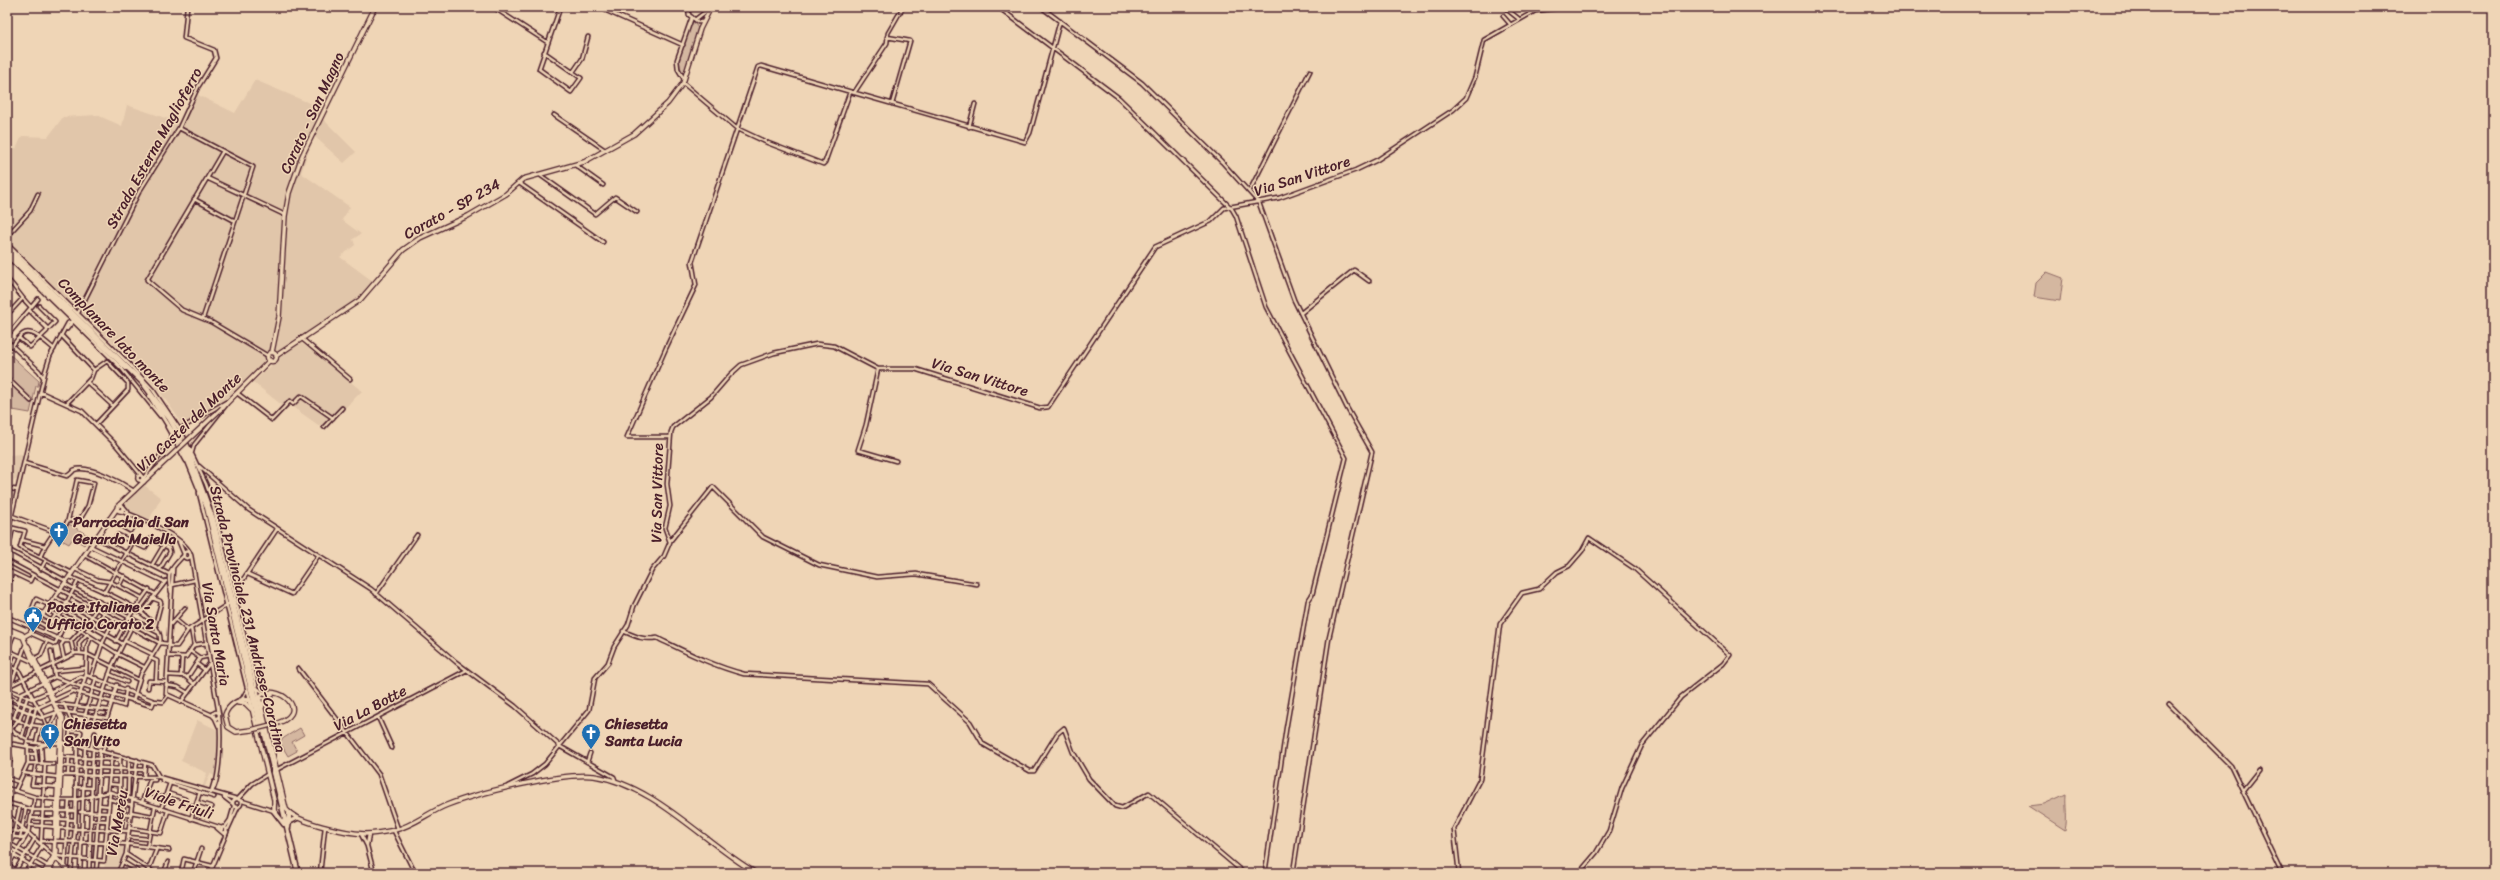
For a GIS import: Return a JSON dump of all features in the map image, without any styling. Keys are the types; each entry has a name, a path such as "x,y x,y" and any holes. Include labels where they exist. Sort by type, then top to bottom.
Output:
{"highway":[{"name":"Strada Provinciale 231 Andriese-Coratina","path":"7,248 142,382 169,418 189,453 213,519 288,831 296,873"},
{"name":"Strada Provinciale 231 Andriese-Coratina","path":"7,253 134,376 166,420 183,449 207,508 296,873"},
{"path":"274,811 284,824"},
{"path":"288,831 289,813"},
{"path":"289,822 297,818"}],"main road":[{"name":"Corato - San Magno","path":"272,352 279,316 289,193 302,156 375,7"},
{"name":"Corato - SP 234","path":"276,356 300,338 360,300 403,250 420,238 468,216 506,194 523,180 540,174 575,166 634,134 650,120 684,81 703,22 711,7"},
{"path":"270,360 268,356 272,352 276,356"},
{"name":"Via Castel del Monte","path":"26,644 30,633 108,519 114,511 119,508 124,500 136,489 141,479 157,469 222,408 270,360 274,360 276,356"},
{"path":"7,628 22,634 61,718 60,735 62,757 58,787 56,857 44,873"},
{"path":"7,631 23,637"},
{"name":"Via Castel del Monte","path":"23,637 30,633"},
{"path":"259,697 264,693 286,697 292,709 287,719 271,725 252,730 236,732 228,727 225,715 228,708 235,703 242,700 250,700 253,710 268,774 274,800 274,811"},
{"path":"262,709 265,698 273,694"},
{"name":"Complanare lato monte","path":"259,697 286,809 289,813"},
{"path":"53,700 56,704 58,712 63,718 58,800"},
{"path":"235,703 245,703 253,710"},
{"path":"289,813 297,818 325,826 361,834 369,834 398,829 461,800 501,791 575,776 615,780 633,789 680,818 756,873"},
{"path":"56,857 70,872"},
{"path":"47,873 49,867"}],"street":[{"name":"Strada Esterna Maglioferro","path":"78,313 139,192 179,128 198,87 216,55 214,50 184,38 187,7"},
{"path":"493,7 547,42"},
{"path":"688,7 689,15 703,22"},
{"path":"711,7 694,18 677,65 684,81 736,128 768,143 824,164 850,92"},
{"path":"854,93 887,43 888,33 903,7"},
{"path":"998,7 1053,50 1119,98 1228,206 1236,216 1266,307 1346,458 1312,595 1308,601 1286,729 1266,873"},
{"path":"1041,7 1142,83 1259,203 1301,313 1347,408 1372,452 1329,638 1293,873"},
{"path":"1504,7 1519,19"},
{"name":"Via San Vittore","path":"501,791 532,774 561,747 589,710 593,683 608,662 652,570 664,556 670,542 665,528 670,506 667,484 669,437 673,427 711,397 741,365 757,358 817,344 827,344 878,368 915,369 1040,408 1048,406 1155,247 1211,221 1228,206 1259,203 1356,170 1377,160 1453,110 1466,98 1472,87 1484,40 1519,19 1542,9 1566,7"},
{"path":"544,52 581,78 571,92 539,69 544,52 547,42 559,11"},
{"path":"607,11 683,45"},
{"path":"1503,16 1510,24"},
{"path":"694,18 699,28 697,40"},
{"path":"669,437 627,437 666,348 696,285 692,262 756,69 761,66 1022,143 1027,141 1060,21"},
{"path":"888,37 910,41 892,104"},
{"path":"573,72 582,59 588,38"},
{"path":"1249,192 1310,71"},
{"path":"969,127 975,104"},
{"path":"554,115 605,150"},
{"path":"179,128 253,167 203,318"},
{"path":"223,151 147,280 182,310 203,318 268,356"},
{"path":"575,166 603,185"},
{"path":"540,174 595,214 615,197 637,212"},
{"path":"207,178 286,216"},
{"path":"519,183 603,242"},
{"path":"7,236 30,211 38,194"},
{"path":"194,199 235,221"},
{"name":"Complanare lato monte","path":"7,244 78,313 153,390 180,429 192,452 212,501 259,697"},
{"path":"7,256 130,378 148,399 173,438 189,467 202,501 228,604 250,700 245,703"},
{"path":"1301,313 1354,270 1369,281"},
{"path":"8,280 18,290 22,299 47,328 47,331"},
{"path":"7,309 11,311 22,299"},
{"path":"7,336 38,299"},
{"path":"19,338 29,347 41,338 55,322 39,306"},
{"path":"7,535 43,378 54,349 66,329 68,323 67,315"},
{"path":"68,323 73,321"},
{"path":"70,327 73,321"},
{"path":"66,329 78,326"},
{"path":"12,346 19,338 27,333 41,338 54,349"},
{"path":"62,336 94,370"},
{"path":"300,338 350,379"},
{"path":"7,341 39,371 43,378"},
{"path":"67,403 87,382 94,370 107,360 128,383 128,390 96,424"},
{"path":"878,368 866,425 858,450 896,461"},
{"path":"39,371 45,372"},
{"path":"7,378 31,401"},
{"path":"87,382 113,406"},
{"path":"40,392 82,411 96,424 136,470 141,479 173,438"},
{"path":"237,393 272,420 290,401 293,404 301,396 333,418"},
{"path":"7,400 7,408"},
{"path":"180,429 186,427 228,401"},
{"path":"192,452 194,445 225,408 228,401"},
{"path":"324,427 342,408"},
{"path":"182,434 186,427"},
{"path":"189,447 194,445"},
{"path":"24,463 67,476 74,470 103,474 136,489"},
{"path":"198,466 249,510 376,594 467,670 515,706 561,747 614,777 615,780"},
{"path":"12,516 61,534 68,520 77,480 94,483 88,506 79,521 68,520"},
{"path":"670,542 677,530 713,487 763,537 818,565 877,577 916,574 977,584"},
{"path":"7,488 17,490"},
{"path":"7,505 14,505"},
{"path":"119,508 185,544 191,554"},
{"path":"119,508 130,514"},
{"path":"108,519 130,531 136,522"},
{"path":"7,542 10,541 12,528 25,531 20,547 46,560 78,580 142,612 155,626 160,633 160,643 144,667 133,701"},
{"path":"234,593 278,529"},
{"path":"111,545 118,535 145,548 152,539 164,545 170,552 160,569"},
{"path":"376,594 417,535"},
{"path":"40,557 51,537"},
{"path":"96,538 169,574"},
{"path":"1459,873 1454,829 1480,780 1500,624 1522,593 1539,589 1557,572 1569,566 1582,551 1588,538 1635,569 1730,655 1723,664 1681,697 1642,745 1622,788 1609,831 1596,853 1579,873"},
{"path":"22,540 46,546"},
{"name":"Via Santa Maria","path":"179,541 185,556 192,565"},
{"path":"104,592 133,542"},
{"path":"152,565 164,545"},
{"path":"90,546 166,581 172,596"},
{"path":"7,549 74,588 160,633"},
{"path":"142,612 166,581 173,568 185,556 186,552 191,554"},
{"path":"185,556 191,554"},
{"name":"Via Santa Maria","path":"191,554 207,643 217,706 216,715 220,732 220,755 211,793"},
{"path":"84,555 117,571 155,594"},
{"path":"248,574 292,594 318,556"},
{"path":"41,569 46,560"},
{"path":"7,561 104,612 131,628 160,643 169,645 177,646 188,630 228,604"},
{"path":"173,568 166,694 181,702 216,715"},
{"path":"75,569 98,580 111,582 142,598"},
{"path":"7,570 30,581 33,575"},
{"path":"7,590 12,573"},
{"path":"119,586 124,576"},
{"path":"59,617 78,580"},
{"path":"172,585 195,580"},
{"path":"116,641 134,608 148,589"},
{"path":"55,596 67,604 110,626"},
{"path":"152,598 160,601 161,603 155,626"},
{"path":"47,627 29,617 36,599 80,631 118,654 144,667"},
{"path":"7,617 64,641 71,641 87,624 100,602"},
{"path":"171,625 185,608"},
{"path":"32,609 43,614 63,628"},
{"path":"63,610 123,644"},
{"path":"99,621 104,612"},
{"path":"44,632 56,614"},
{"path":"91,677 102,644 114,618"},
{"path":"176,620 188,630"},
{"path":"30,633 55,644 66,621"},
{"path":"94,720 112,666 131,628"},
{"path":"169,656 186,658 194,645 191,628"},
{"path":"624,631 643,639 651,640 657,638 680,651 723,669 744,674 928,684 964,716 983,744 1030,771 1034,771 1058,734 1064,728 1073,752 1089,779 1118,808 1122,808 1149,793 1244,873"},
{"path":"14,634 7,651 33,660 41,655 47,641"},
{"path":"80,654 79,643 87,634"},
{"path":"74,713 85,676 87,654 91,637"},
{"path":"64,641 62,645 64,659"},
{"path":"71,641 74,654"},
{"path":"125,641 152,654"},
{"path":"194,645 207,643"},
{"name":"Via Castel del Monte","path":"7,696 26,644"},
{"path":"51,651 55,677"},
{"path":"190,651 200,658 209,656"},
{"path":"7,671 8,665 14,654"},
{"path":"11,685 74,654 87,654 139,680"},
{"path":"181,676 182,657"},
{"path":"150,658 157,661 156,681"},
{"path":"187,678 200,658"},
{"path":"181,702 210,662"},
{"path":"197,664 205,670"},
{"path":"8,665 17,669 42,718 49,727"},
{"path":"54,671 85,668"},
{"path":"298,668 379,774 398,829"},
{"name":"Via La Botte","path":"276,770 467,670"},
{"path":"109,674 127,682"},
{"path":"7,675 14,678"},
{"path":"167,675 181,676 187,678 194,684"},
{"path":"8,690 33,700 81,676 85,676 107,681 154,701 163,702 168,695"},
{"path":"46,744 27,740 7,725 13,717 21,695 55,677 69,683 93,688 152,706 154,701"},
{"path":"85,714 96,678"},
{"path":"148,688 150,681 156,681 178,687 188,693"},
{"path":"7,703 34,716 42,718 58,712 68,712 107,718 117,686"},
{"path":"256,688 264,693"},
{"path":"7,808 8,803 28,763 27,740 37,708 71,691 124,706 126,689"},
{"path":"242,700 247,690"},
{"path":"7,696 37,708"},
{"path":"259,697 265,698"},
{"path":"7,734 19,720 27,698"},
{"path":"56,704 77,705 109,710"},
{"path":"64,704 71,720 69,743"},
{"path":"2169,704 2231,766 2282,873"},
{"path":"22,737 31,706"},
{"path":"46,744 49,727 58,712"},
{"path":"7,714 31,726 60,729"},
{"path":"88,719 89,715"},
{"path":"378,717 392,748"},
{"path":"36,742 40,726"},
{"path":"65,873 70,872 73,858 76,758 81,732 70,731"},
{"path":"89,873 92,748 95,733"},
{"path":"47,734 60,735"},
{"path":"96,873 96,843 99,813 99,759 106,740 100,738"},
{"path":"7,769 11,759 8,747 13,744 35,748 46,744 69,743 145,762 152,765 159,777"},
{"path":"25,873 42,845 44,764 40,746"},
{"path":"80,873 83,829 81,812 85,747"},
{"path":"35,748 36,763 32,785 58,787"},
{"path":"7,814 56,857 104,861 112,753"},
{"path":"587,762 590,753"},
{"path":"28,754 36,754"},
{"path":"120,795 121,756"},
{"path":"62,757 120,760"},
{"path":"68,775 69,757"},
{"path":"128,798 129,758"},
{"name":"Via Mereu","path":"119,872 128,844 137,760"},
{"path":"144,777 145,762"},
{"path":"28,763 53,764"},
{"path":"275,763 284,765"},
{"path":"61,766 144,770"},
{"path":"2243,790 2259,770"},
{"path":"23,773 34,776 68,775 159,777 211,793 238,799 274,811 276,807 274,800"},
{"path":"222,842 223,830 229,823 234,801 238,799 252,784 268,774"},
{"path":"7,778 19,782"},
{"path":"142,802 150,780 155,780"},
{"path":"162,780 214,797"},
{"path":"161,809 170,783"},
{"path":"109,784 120,785"},
{"path":"75,787 91,788"},
{"path":"203,790 213,787 217,794"},
{"path":"7,788 35,797 58,800 75,800 99,793 109,792"},
{"name":"Viale Friuli","path":"109,792 227,831"},
{"path":"146,792 164,798"},
{"path":"191,819 200,792"},
{"path":"167,793 185,799 184,802 195,807"},
{"path":"224,796 233,805 239,806 251,803"},
{"path":"21,873 15,871 7,865 28,832 35,797"},
{"path":"109,799 132,805"},
{"path":"210,873 222,842 239,806 238,799"},
{"path":"65,866 68,842 69,800"},
{"path":"197,802 212,807"},
{"path":"8,803 33,810 75,812"},
{"path":"121,831 124,803"},
{"path":"99,805 109,806"},
{"path":"20,806 15,831 7,847 23,856"},
{"path":"267,808 274,806"},
{"path":"147,847 149,830 155,807"},
{"path":"20,838 26,808"},
{"path":"30,825 91,830 149,830 161,833 168,811"},
{"path":"81,812 108,813"},
{"path":"123,814 131,813 152,816"},
{"path":"31,818 75,820"},
{"path":"91,820 107,822"},
{"path":"320,873 325,826"},
{"path":"7,830 28,832"},
{"path":"223,830 227,831"},
{"path":"393,830 415,873"},
{"path":"361,834 367,846 374,873"},
{"path":"367,846 369,834"},
{"path":"7,836 24,838"},
{"path":"128,837 148,839"},
{"path":"15,871 35,838"},
{"path":"42,841 128,844 169,850"},
{"path":"9,842 49,867 54,873"},
{"path":"147,873 150,870 157,848"},
{"path":"193,873 201,849"},
{"path":"7,851 44,873"},
{"path":"126,854 155,873"},
{"path":"181,873 184,859 212,866"},
{"path":"123,862 141,873"},
{"path":"164,873 168,862"},
{"path":"119,872 124,873"}],"shaded area":[{"path":"693,21 698,28 685,75 681,70 680,56"},
{"path":"255,80 328,111 323,119 356,152 344,163 314,136 301,173 350,207 342,220 361,234 353,239 355,245 340,257 374,282 363,295 342,311 290,342 264,364 225,402 182,427 177,416 158,389 128,357 7,240 7,149 16,149 22,136 48,137 63,117 97,115 122,126 127,105 180,123 194,93 235,113"},
{"path":"2047,272 2063,278 2060,301 2034,297 2036,283"},
{"path":"299,341 362,391 324,429 287,403 283,406 253,382"},
{"path":"7,352 39,381 38,386 36,386 30,413 7,409"},
{"path":"24,454 18,480 7,479 7,455"},
{"path":"144,485 161,498 148,522 127,510 125,504"},
{"path":"69,524 89,536 84,545 73,538 69,544 60,539"},
{"path":"197,720 218,730 218,754 215,776 210,774 204,789 202,788 207,773 181,761"},
{"path":"300,728 304,735 292,742 297,751 288,756 279,741"},
{"path":"2066,794 2065,830 2028,806 2044,804"},
{"path":"106,844 126,845 125,855 117,873 104,873"}],"place":[{"name":"Parrocchia di San Gerardo Maiella","path":"59,548"},
{"name":"Poste Italiane - Ufficio Corato 2","path":"33,633"},
{"name":"Chiesetta San Vito","path":"50,750"},
{"name":"Chiesetta Santa Lucia","path":"591,750"}]}
